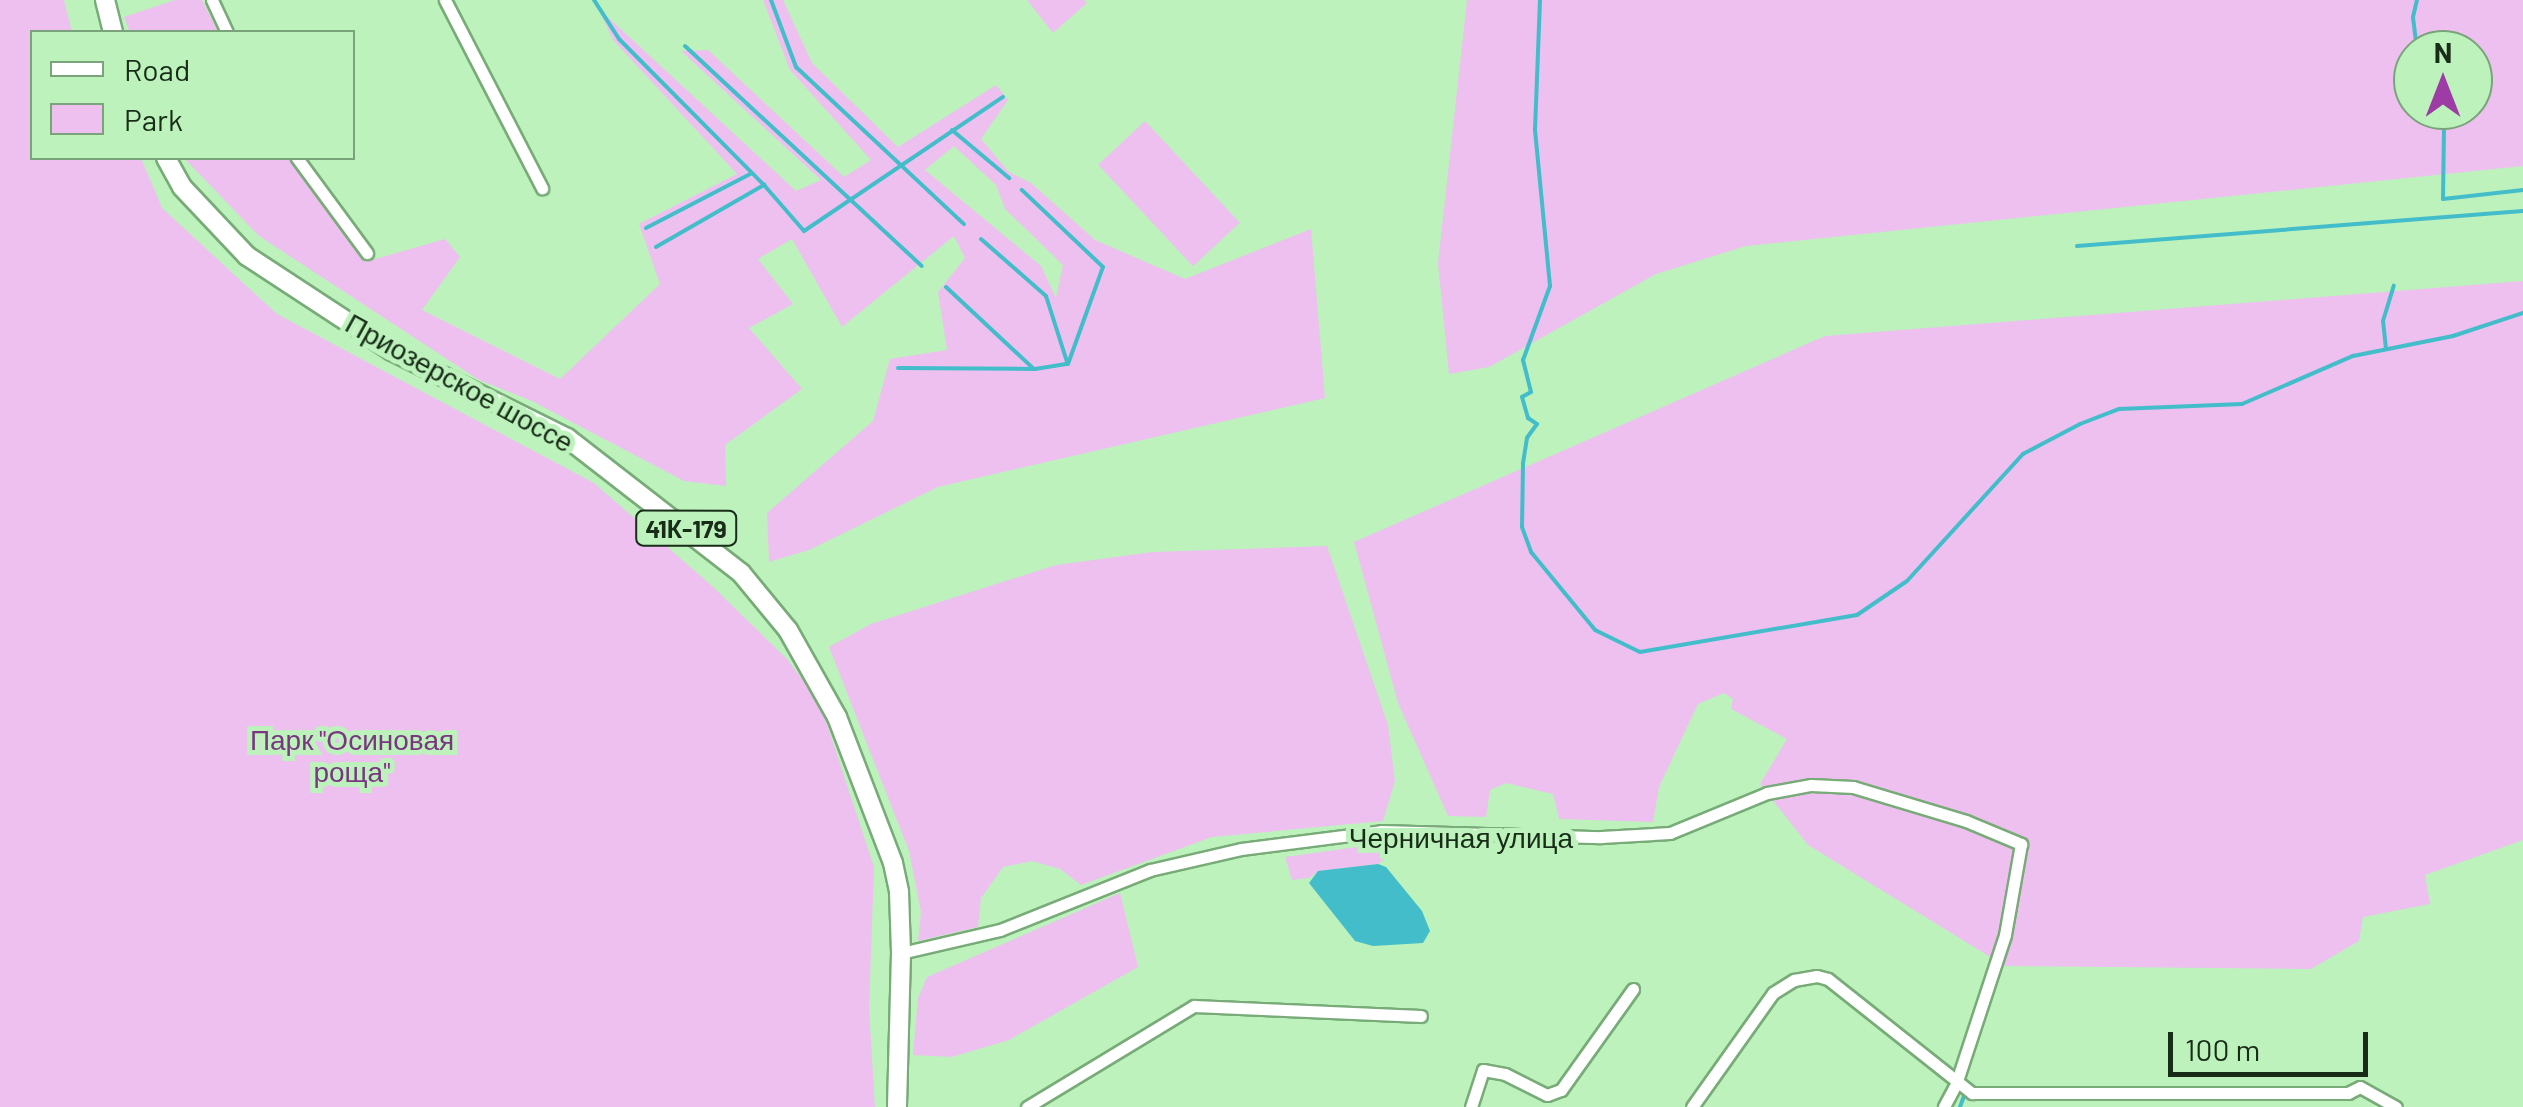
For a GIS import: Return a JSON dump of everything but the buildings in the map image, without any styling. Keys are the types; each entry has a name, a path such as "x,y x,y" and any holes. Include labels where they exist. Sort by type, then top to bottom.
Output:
{"main road":[{"path":"105,0 113,30"},
{"name":"Приозерское шоссе","path":"167,160 182,187 247,256 392,351 567,438 742,573 813,667 866,784 900,892 897,1107"}],"street":[{"path":"212,0 226,30"},
{"path":"445,0 542,188"},
{"path":"298,160 367,253"},
{"name":"Черничная улица","path":"900,953 1000,930 1150,870 1242,849 1381,831 1601,837 1670,833 1767,793 1810,786 1853,786 1966,821 2021,844 2005,935 1956,1084"},
{"path":"1692,1107 1773,993 1794,980 1817,976 1828,979 1956,1084 1980,1094 2348,1093 2360,1087 2396,1107"},
{"path":"1471,1107 1484,1070 1505,1074 1547,1096 1561,1090 1632,989"},
{"path":"1028,1107 1194,1006 1421,1016"},
{"path":"1944,1107 1956,1084"}],"green space":[{"name":"Парк \"Осиновая роща\"","path":"0,0 64,0 72,30 30,30 30,160 142,160 162,208 277,314 594,483 712,586 787,659 820,703 874,867 869,1009 875,1107 0,1107"},
{"path":"175,0 202,0 217,30 129,30 124,17"},
{"path":"763,0 783,0 812,63 898,147 996,85 1008,100 981,139 1009,172 1031,183 1095,240 1185,279 1311,229 1325,398 938,487 809,550 769,562 767,513 873,421 890,359 947,350 938,292 965,258 954,236 842,327 792,239 758,259 793,304 749,328 802,389 725,445 726,486 684,481 532,401 479,380 259,236 186,160 290,160 365,262 445,239 460,257 422,310 560,379 660,284 639,224 737,174 613,40 598,8 796,191 821,180 681,51 708,50 844,177 871,160 790,70","holes":["954,146 996,185 1005,209 1063,265 1056,298 1041,266 925,170"]},
{"path":"1027,0 1084,0 1087,3 1053,33"},
{"path":"1467,0 2523,0 2523,166 1746,246 1656,274 1489,367 1449,374 1438,263"},
{"path":"1145,121 1240,223 1193,266 1098,165"},
{"path":"2523,281 2523,840 2425,875 2430,904 2363,917 2359,941 2311,969 2005,966 1808,845 1760,784 1787,739 1731,709 1733,699 1724,693 1698,704 1659,787 1653,822 1559,819 1553,794 1506,783 1490,790 1486,817 1448,816 1398,703 1354,542 1825,336"},
{"path":"1327,546 1388,725 1395,781 1383,821 1212,837 1081,885 1060,869 1032,861 1003,867 981,898 978,927 918,941 921,912 909,851 829,647 871,624 1056,565 1153,552"},
{"path":"1379,844 1390,848 1390,854 1378,864 1319,871 1309,878 1292,880 1285,857"},
{"path":"1120,893 1138,967 1009,1040 952,1057 913,1055 918,998 927,977"}],"water":[{"path":"1378,864 1386,867 1422,911 1430,931 1423,943 1373,946 1355,941 1309,883 1318,871"}],"waterway":[{"path":"594,0 619,39 764,185"},
{"path":"771,0 796,67 964,224"},
{"path":"1540,0 1535,130 1550,286 1523,360 1531,392 1522,397 1528,418 1537,424 1527,438 1523,464 1522,527 1531,552 1595,630 1640,652 1857,615 1907,581 2023,454 2119,409 2242,404 2353,356 2453,336 2523,313"},
{"path":"2415,30 2417,0"},
{"path":"685,46 922,266"},
{"path":"656,247 764,185 804,231 1003,97"},
{"path":"952,130 1009,178"},
{"path":"2444,130 2443,199 2523,190"},
{"path":"646,228 752,173"},
{"path":"898,368 1035,369 1068,364 1103,267 1022,190"},
{"path":"2077,246 2523,211"},
{"path":"981,239 1046,296 1067,362"},
{"path":"2386,349 2383,321 2394,286"},
{"path":"946,287 1034,369"},
{"path":"1960,1107 1964,1096"}]}
